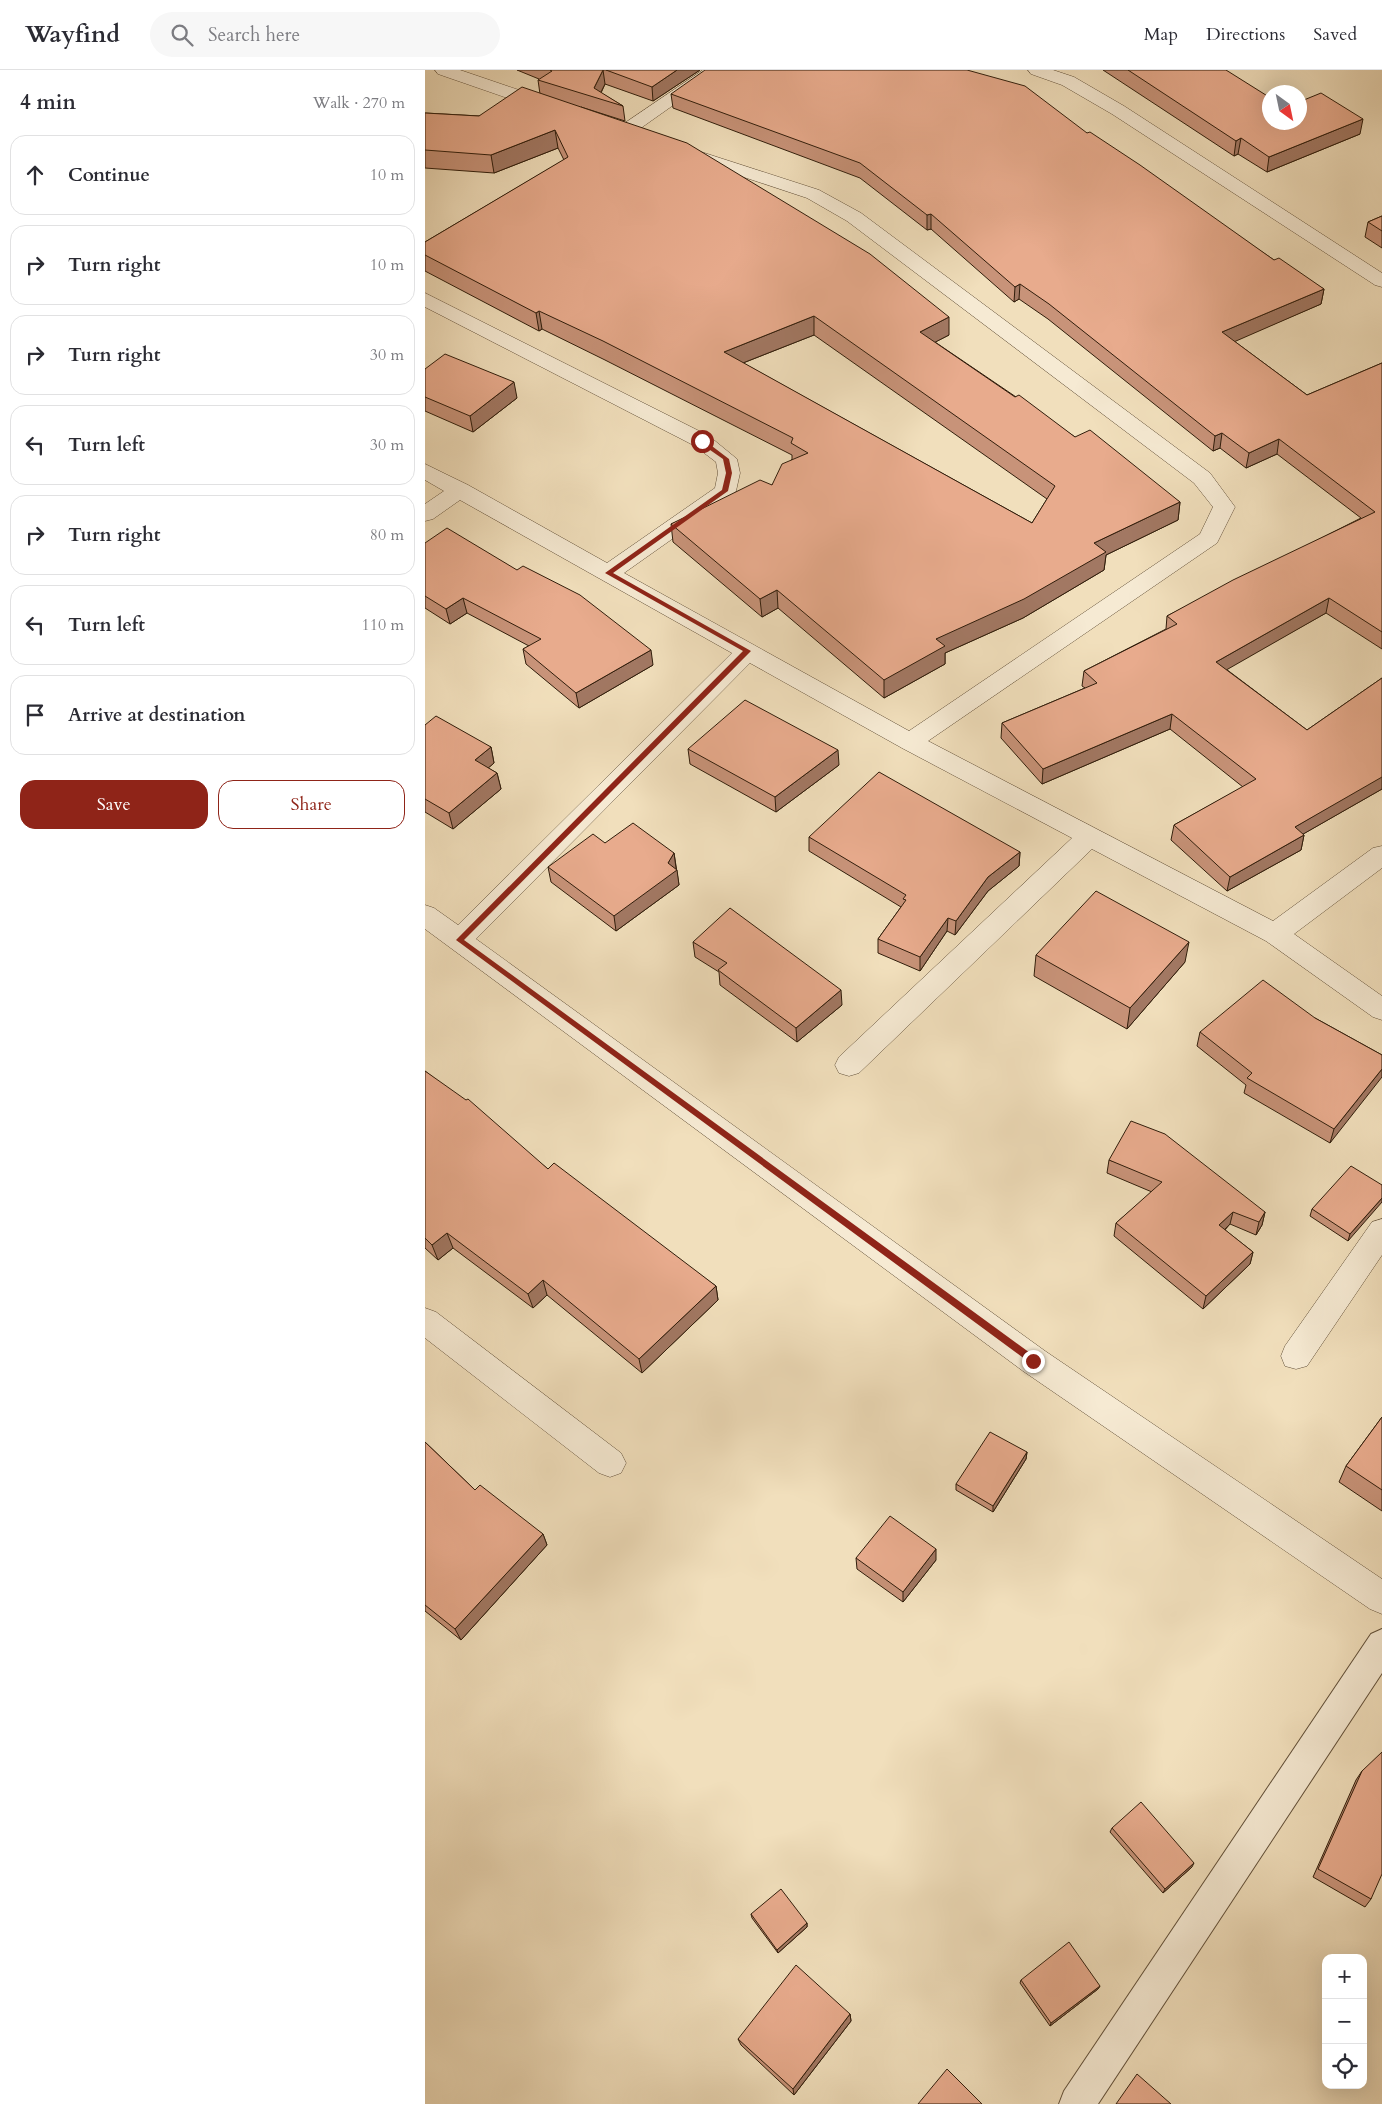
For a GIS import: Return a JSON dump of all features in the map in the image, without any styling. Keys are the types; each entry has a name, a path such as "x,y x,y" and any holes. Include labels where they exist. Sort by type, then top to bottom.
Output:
{"street":[{"path":"443,70 568,112"},
{"path":"625,131 714,70"},
{"path":"1037,70 1068,81 1118,110 1382,281"},
{"path":"606,125 644,138"},
{"path":"672,147 813,194 854,217 1203,478 1224,507 1209,538 910,742"},
{"path":"425,299 702,441 726,459 729,473 725,491 609,573"},
{"path":"425,471 910,742 1275,934 1382,1010"},
{"path":"425,514 460,490"},
{"path":"459,940 747,651"},
{"path":"849,1065 1090,836"},
{"path":"1275,934 1382,855"},
{"path":"425,916 1033,1361 1382,1598"},
{"path":"1296,1356 1382,1231"},
{"path":"425,1321 610,1463"}],"lane":[{"path":"1077,2104 1382,1645"}],"building":[{"path":"550,70 603,70 594,88 623,106 538,80 552,71"},
{"path":"606,70 677,70 652,87"},
{"path":"705,70 967,70 1025,86 1087,133 1090,132 1140,165 1274,260 1279,258 1324,289 1222,332 1307,395 1382,363 1382,632 1329,598 1216,662 1307,730 1382,678 1382,777 1295,827 1304,835 1230,877 1174,825 1256,779 1172,714 1043,769 1002,723 1097,683 1084,671 1177,624 1167,616 1233,580 1375,512 1279,439 1249,453 1222,433 1215,436 1049,304 1020,284 1015,287 931,214 927,215 860,163 671,94"},
{"path":"1128,70 1226,70 1262,93 1262,130 1307,130 1307,99 1321,93 1363,119 1269,157 1241,138 1236,141"},
{"path":"522,87 687,143 870,254 949,317 920,332 1015,397 1019,395 1075,437 1090,430 1180,502 1094,543 1106,552 1024,599 936,639 945,646 884,680 777,590 760,599 671,524 760,480 772,485 782,464 808,453 791,443 793,438 603,341 539,311 536,313 425,255 425,242 568,157 555,130 491,155 425,150 425,113 479,116","holes":["814,316 1055,486 1032,523 724,352"]},
{"path":"1382,216 1382,231 1368,222"},
{"path":"445,354 514,382 470,416 425,397 425,369"},
{"path":"447,528 517,570 523,566 580,595 651,650 576,693 523,649 541,639 463,598 446,609 425,596 425,543"},
{"path":"745,700 838,750 775,797 688,749"},
{"path":"436,716 491,747 475,760 497,773 449,813 425,799 425,725"},
{"path":"879,772 1020,852 988,877 956,921 948,918 920,957 878,939 906,900 903,899 906,895 809,837"},
{"path":"633,823 674,853 668,863 677,870 614,916 548,867 593,834 605,843"},
{"path":"1096,891 1189,942 1130,1008 1036,955"},
{"path":"730,908 841,990 796,1028 718,970 727,963 693,942"},
{"path":"1263,980 1315,1018 1382,1055 1382,1069 1334,1129 1247,1078 1252,1073 1200,1032"},
{"path":"425,1071 466,1100 468,1099 548,1169 554,1163 716,1286 639,1359 543,1280 528,1294 447,1233 432,1245 425,1238"},
{"path":"1131,1121 1165,1134 1265,1212 1259,1222 1233,1212 1219,1225 1253,1252 1206,1296 1116,1223 1162,1182 1109,1160"},
{"path":"1351,1166 1382,1185 1382,1198 1350,1234 1312,1209"},
{"path":"1382,1417 1382,1490 1346,1466"},
{"path":"990,1432 1027,1452 993,1506 956,1484"},
{"path":"425,1442 475,1490 480,1485 543,1534 455,1629 425,1605"},
{"path":"890,1516 936,1549 903,1592 856,1558"},
{"path":"1382,1752 1382,1874 1371,1899 1318,1869 1362,1771"},
{"path":"1141,1802 1194,1863 1165,1889 1112,1828"},
{"path":"781,1889 807,1923 777,1950 751,1914"},
{"path":"1069,1942 1100,1986 1051,2023 1021,1980"},
{"path":"796,1965 850,2014 793,2089 738,2039"},
{"path":"947,2069 982,2104 918,2104"},
{"path":"1137,2074 1171,2104 1116,2104"}],"route":[{"path":"702,441 726,459 729,473 725,491 609,573 747,651 459,940 1033,1361"}]}
